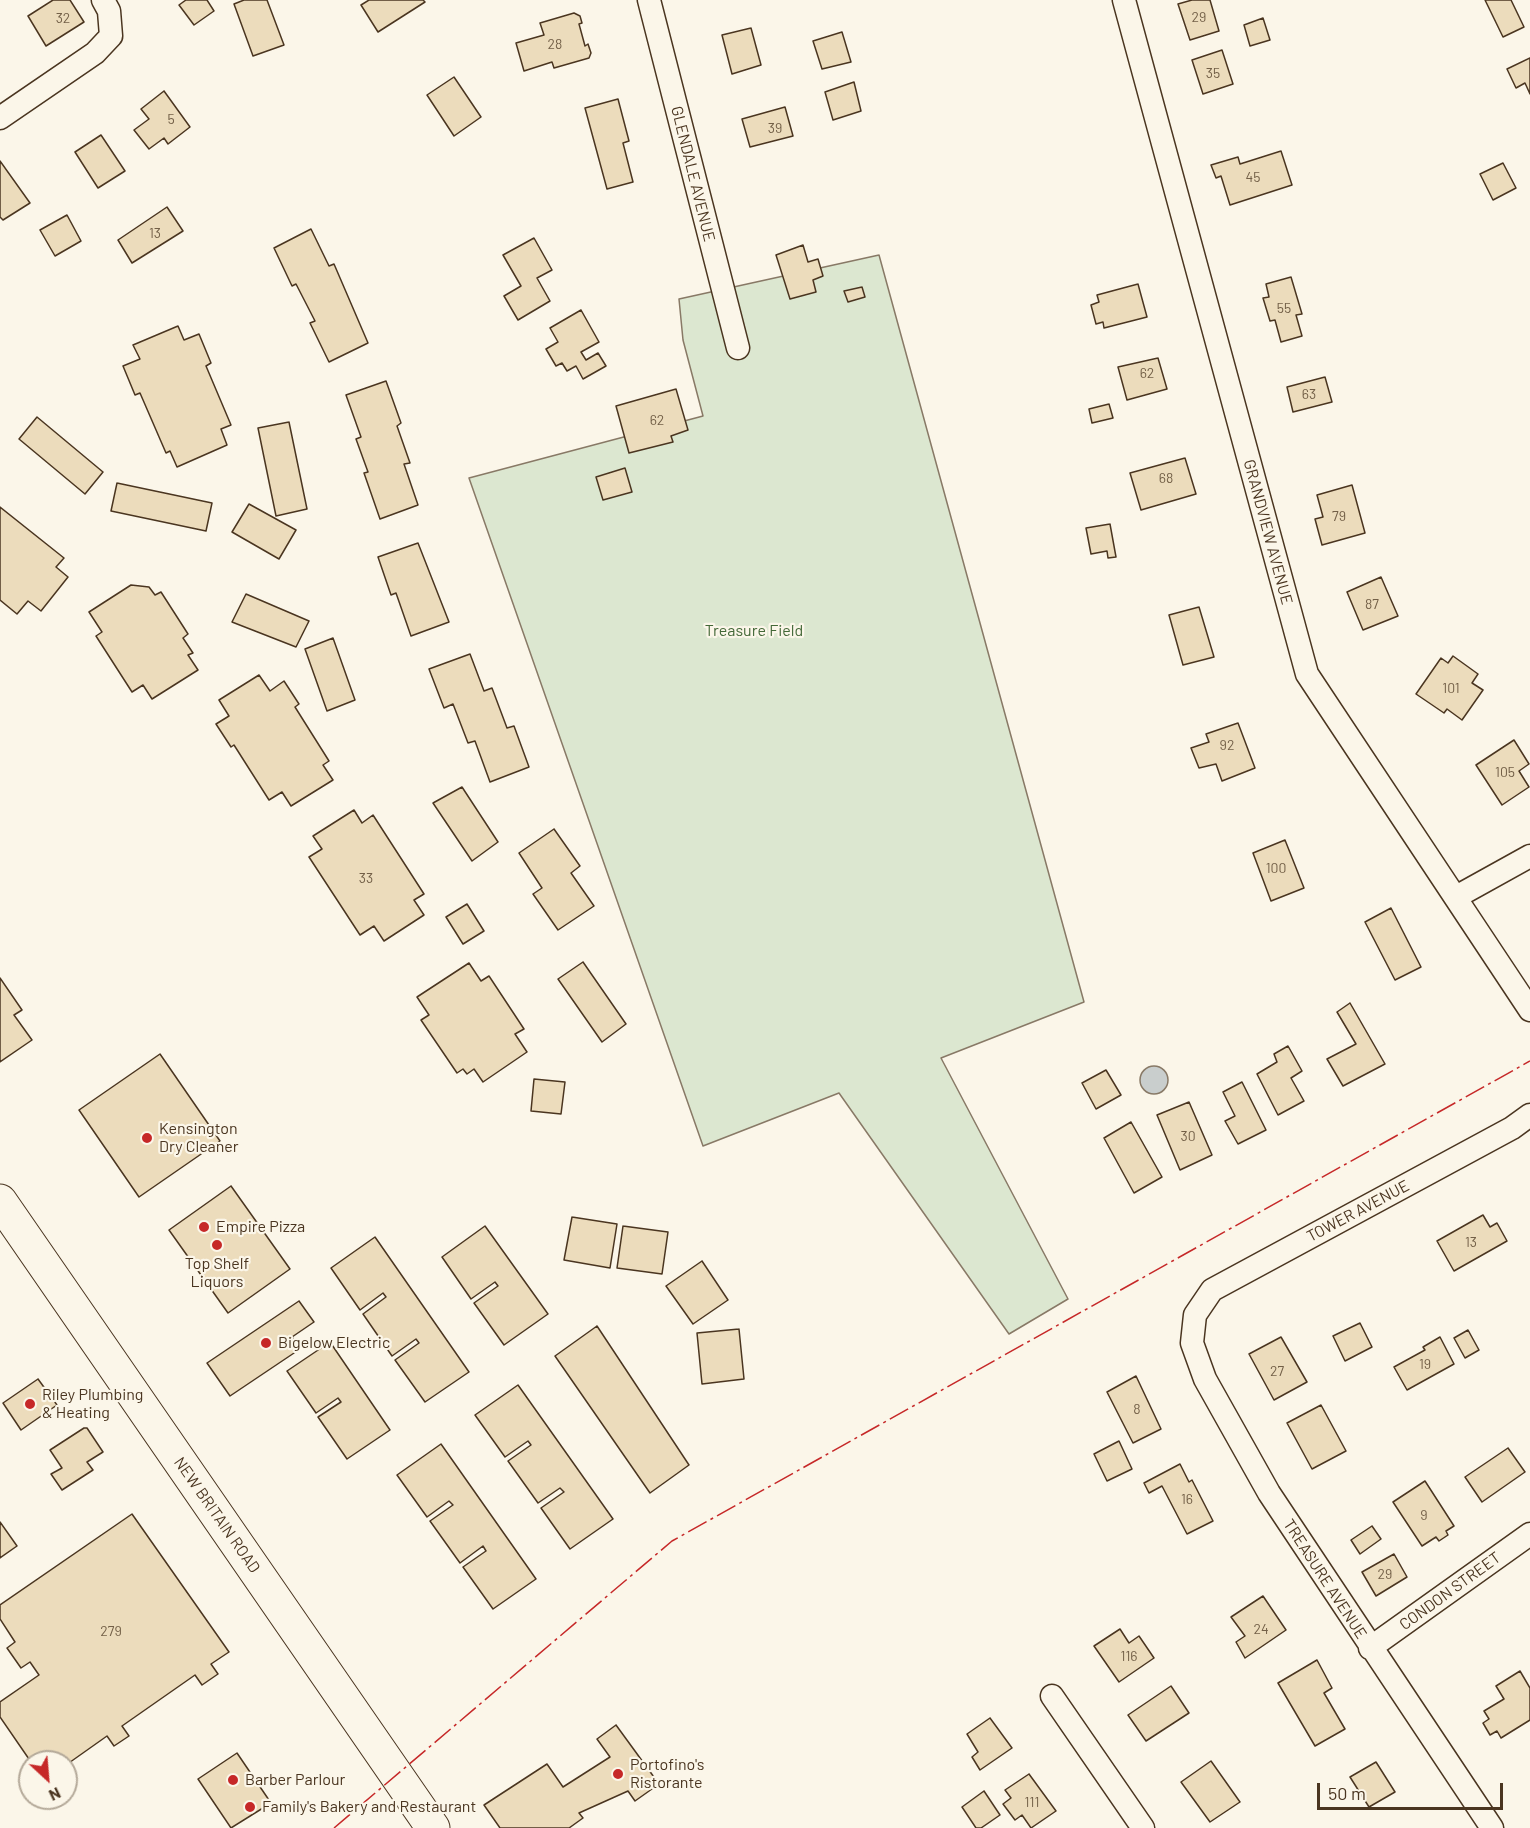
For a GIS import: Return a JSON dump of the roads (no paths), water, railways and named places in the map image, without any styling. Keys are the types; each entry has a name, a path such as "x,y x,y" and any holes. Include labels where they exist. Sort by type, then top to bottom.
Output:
{"main road":[{"name":"NEW BRITAIN ROAD","path":"0,1201 433,1828"}],"street":[{"path":"0,118 95,53 111,36 109,11 103,0"},
{"name":"GLENDALE AVENUE","path":"649,0 738,348"},
{"name":"GRANDVIEW AVENUE","path":"1124,0 1306,674 1530,1010"},
{"path":"1456,897 1530,856"},
{"name":"TOWER AVENUE","path":"1195,1315 1212,1290 1502,1134 1530,1115"},
{"name":"TREASURE AVENUE","path":"1195,1315 1192,1343 1205,1379 1269,1493 1370,1648 1492,1828"},
{"name":"CONDON STREET","path":"1370,1648 1530,1533"},
{"path":"1052,1696 1143,1828"}],"place":[{"name":"Kensington Dry Cleaner","path":"147,1138"},
{"name":"Empire Pizza","path":"204,1227"},
{"name":"Top Shelf Liquors","path":"217,1245"},
{"name":"Bigelow Electric","path":"266,1343"},
{"name":"Riley Plumbing & Heating","path":"30,1404"},
{"name":"Portofino's Ristorante","path":"618,1774"},
{"name":"Barber Parlour","path":"233,1780"},
{"name":"Family's Bakery and Restaurant","path":"250,1807"}],"park label":[{"name":"Treasure Field","path":"754,631"}]}
